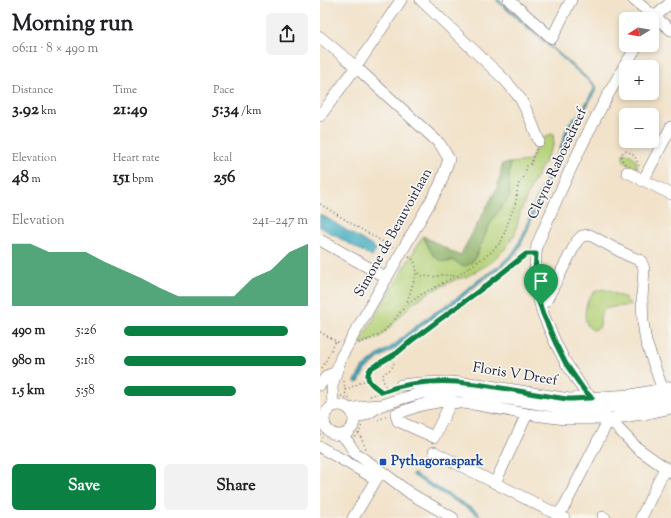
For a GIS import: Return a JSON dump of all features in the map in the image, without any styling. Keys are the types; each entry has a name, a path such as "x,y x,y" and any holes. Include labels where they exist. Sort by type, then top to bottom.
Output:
{"street":[{"path":"320,116 401,0"},
{"path":"421,0 506,81 520,98 539,141"},
{"path":"509,0 552,38 572,0"},
{"path":"634,0 646,12"},
{"path":"659,15 671,2"},
{"path":"659,23 671,30"},
{"name":"Simone de Beauvoirlaan","path":"320,37 356,66 440,144 449,159 440,185 341,357 332,386 345,410"},
{"name":"Cleyne Raboesdreef","path":"633,52 616,79 561,189 538,245 536,254 535,281 536,293 556,344 566,364 584,390 598,403 609,419 637,448 668,470"},
{"path":"641,179 671,127"},
{"path":"628,169 641,179 671,194"},
{"path":"451,402 434,437 398,421 396,414 421,405 443,401 473,404 565,419 609,419 649,413 668,396 646,342 642,298 644,269 640,261 590,235 582,236 577,241 546,301 541,305"},
{"path":"320,240 386,278"},
{"path":"320,386 324,379 330,374 336,375"},
{"name":"Floris V Dreef","path":"401,385 447,382 478,384 569,399 668,396"},
{"name":"Floris V Dreef","path":"345,410 369,414 382,405 422,393 458,391 570,409 634,405 668,396"},
{"path":"345,410 354,425 346,432 333,434 323,424 326,411 345,410"},
{"path":"495,483 527,414"},
{"path":"434,452 561,516 565,505 609,419"},
{"path":"346,432 354,438 378,475"},
{"path":"320,447 378,475 453,518"},
{"path":"641,518 668,470"},
{"path":"352,518 378,475"}],"path":[{"path":"406,305 422,294 457,276 490,253 501,242 516,201 518,185 524,177 527,166 531,164 539,141"},
{"path":"628,169 622,158 624,151 634,155 638,161 641,179"},
{"path":"320,204 414,260 417,271 422,276 457,276"},
{"path":"382,392 372,385 368,378 371,368 397,353 526,254 536,254"},
{"path":"320,332 346,347 366,341 383,332 396,319 406,305 417,271"},
{"path":"320,371 336,341"},
{"path":"387,390 382,377 385,373 390,371 394,364 391,357"},
{"path":"346,390 368,378"},
{"path":"370,396 401,385"},
{"path":"378,420 396,414"}],"green space":[{"path":"553,133 554,144 531,187 520,213 515,233 506,248 492,262 466,277 457,279 428,293 414,302 379,338 358,345 423,236 433,255 449,262 453,260 462,266 471,263 478,252 490,224 498,211 510,197 510,163 530,161 539,141"},
{"path":"624,153 630,154 634,158 637,163 637,169 624,162"},
{"path":"510,163 510,197 498,211 490,224 474,260 466,266 462,266 453,260 442,261 437,259 430,251 423,236 460,256 497,188 502,164"},
{"path":"603,289 626,298 626,301 630,303 631,306 613,307 603,310 599,328 593,330 587,324 585,314 587,303 591,295"}],"water":[{"path":"496,0 499,0 595,85 596,90 583,113 570,126 557,165 541,196 517,252 499,269 480,282 459,300 420,327 396,348 379,358 365,370 357,383 355,381 362,368 378,355 394,345 418,324 458,297 478,280 499,266 515,250 524,232 538,194 555,163 568,124 581,112 594,89 594,86"},
{"path":"320,214 377,249 372,257 320,227"},
{"path":"413,473 476,511 483,518 480,518 475,513 421,481 412,475"}],"place":[{"name":"Pythagoraspark","path":"383,462"}],"route":[{"path":"526,254 536,254 536,293 541,305 543,314 566,364 584,390 592,398 569,399 478,384 447,382 401,385 382,392 369,382 368,374 371,368 397,353 526,254"}]}
